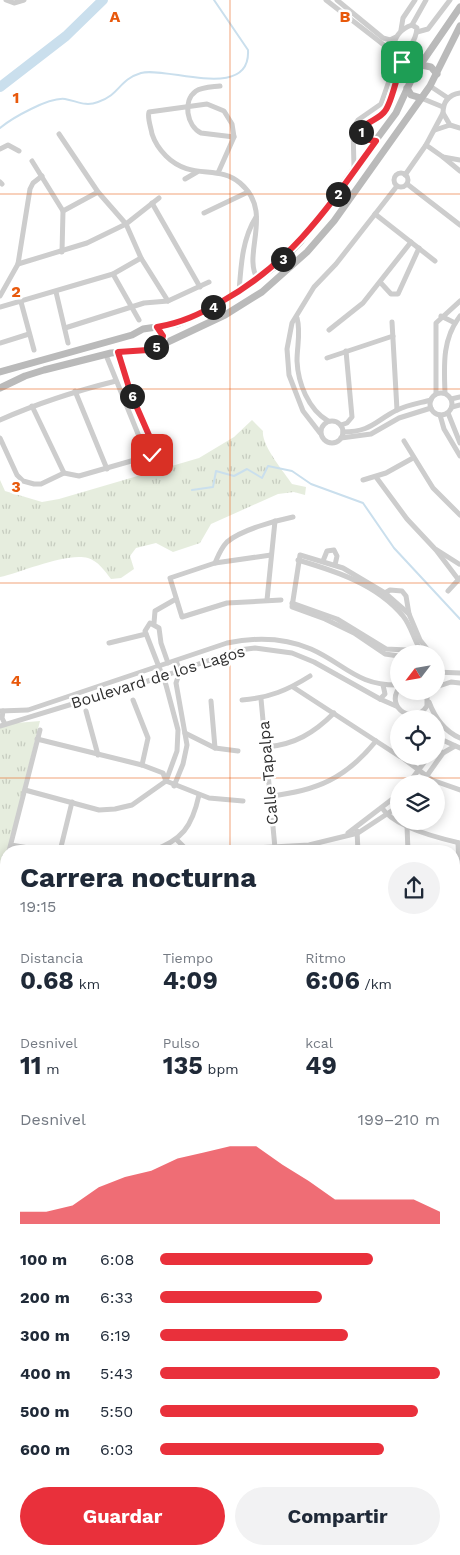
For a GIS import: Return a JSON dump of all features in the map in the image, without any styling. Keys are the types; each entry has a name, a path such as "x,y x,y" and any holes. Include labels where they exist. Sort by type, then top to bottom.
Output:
{"main road":[{"path":"0,372 132,335 143,329 178,324 194,317 258,280 301,241 354,173 396,113 407,88 460,7"},
{"path":"0,388 25,376 106,354 148,350 160,346 225,315 262,292 307,252 334,221 430,86 460,26"},
{"path":"421,65 431,67 437,74"},
{"path":"407,88 414,97 421,98"},
{"path":"157,327 163,336 160,346"},
{"path":"132,335 131,343 137,351"}],"street":[{"path":"6,0 14,3 24,0"},
{"path":"326,0 385,39 396,37"},
{"path":"336,0 396,53"},
{"path":"354,173 353,128 358,120 381,104 396,53 396,37 401,30 403,18 416,0"},
{"path":"401,30 412,25 426,0"},
{"path":"417,32 428,29 450,0"},
{"path":"376,141 364,139 361,131 363,127 381,116 388,106 406,51 414,41 417,32 416,27 412,25"},
{"path":"396,53 406,51"},
{"path":"220,86 197,91 188,105 190,121 196,131 234,137"},
{"path":"430,86 448,98"},
{"path":"397,186 394,180 396,175 405,174 426,146 443,114 443,107 448,98 459,92"},
{"path":"421,98 443,107"},
{"path":"218,174 234,137 232,124 224,111 207,104 151,110 148,115 154,140 161,151 182,169 218,174 235,179 248,192 257,217 252,268 258,280"},
{"path":"443,114 450,125"},
{"path":"435,130 450,125 460,128"},
{"path":"59,134 98,192 126,224 141,258 168,301"},
{"path":"426,146 460,171"},
{"path":"2,147 19,151"},
{"path":"443,157 460,160"},
{"path":"32,161 63,211 62,252"},
{"path":"185,179 197,172"},
{"path":"405,174 408,181 407,184"},
{"path":"0,296 18,264 30,190 33,183 42,176"},
{"path":"397,186 401,187 407,184"},
{"path":"407,184 460,225"},
{"path":"320,433 322,426 328,421 335,421 341,425 343,432 341,438 336,443 329,443 322,438 297,398 289,375 287,349 292,323 297,318 314,287 336,264 397,186"},
{"path":"63,211 98,192"},
{"path":"204,213 248,192"},
{"path":"18,264 62,252 126,224 159,198"},
{"path":"152,203 200,286"},
{"path":"375,214 435,261"},
{"path":"239,292 242,257 251,225 257,217"},
{"path":"329,330 358,308 411,242"},
{"path":"380,282 391,294 398,294 419,248"},
{"path":"0,307 113,274 141,258"},
{"path":"113,274 139,320"},
{"path":"64,328 132,307 168,301 209,282"},
{"path":"56,292 68,343"},
{"path":"343,432 356,432 369,428 396,410 431,400 436,394 436,323 441,316 460,301"},
{"path":"21,302 34,350"},
{"path":"441,316 455,323"},
{"path":"445,393 444,359 448,336 460,316"},
{"path":"297,318 299,325 297,362 302,384 310,404 328,421"},
{"path":"392,322 396,410"},
{"path":"0,343 29,334"},
{"path":"327,358 393,336"},
{"path":"341,425 347,423 352,417 346,351"},
{"path":"0,438 17,475 24,481 41,484 64,473 80,476 152,455 155,449 131,394 118,352"},
{"path":"106,354 147,456"},
{"path":"288,362 297,362"},
{"path":"0,420 32,406 75,391 116,382"},
{"path":"75,391 106,469"},
{"path":"431,408 440,414 448,413 452,407 451,398 445,393 436,394"},
{"path":"122,397 131,394"},
{"path":"451,398 460,397"},
{"path":"431,400 431,408"},
{"path":"32,406 64,473"},
{"path":"452,407 460,406"},
{"path":"341,438 370,434 398,418 431,408"},
{"path":"448,413 460,443"},
{"path":"440,414 444,429 460,456"},
{"path":"404,441 433,488 460,515"},
{"path":"363,480 376,477 413,458"},
{"path":"376,477 407,519 459,578 448,591"},
{"path":"215,563 227,542 275,521 293,517"},
{"path":"267,600 275,521"},
{"path":"325,564 327,551 334,550 337,556 336,566"},
{"path":"436,550 444,552 459,564 452,570"},
{"path":"272,555 215,563 170,578 180,614 186,617 227,603 281,600"},
{"path":"390,655 385,654 354,633 325,619 294,609 292,603 298,560 336,566 384,594 407,616 424,645"},
{"path":"325,564 356,578"},
{"path":"384,594 397,590 404,593 407,616 415,644 420,640"},
{"path":"168,664 161,643 159,628 154,623 154,610 176,599"},
{"path":"292,603 337,619 386,650 390,651"},
{"path":"25,790 99,810 115,809 132,805 166,781 177,751 178,730 153,646 146,634 148,624 154,623"},
{"path":"109,643 146,634"},
{"name":"Boulevard de los Lagos","path":"1,711 28,710 227,643 250,639 271,639 294,643 312,650 359,678 390,685"},
{"name":"Boulevard de los Lagos","path":"3,725 180,671 239,650 270,649 314,662 396,706 399,710"},
{"path":"174,786 185,755 186,733 176,683 180,671 176,661"},
{"path":"445,673 460,673"},
{"path":"242,700 261,699 293,687 310,676"},
{"path":"166,685 176,683"},
{"path":"445,686 460,683"},
{"path":"380,699 385,694 383,685"},
{"path":"293,687 390,750"},
{"name":"Calle Tapalpa","path":"261,699 275,845"},
{"path":"133,700 148,738 142,765"},
{"path":"396,700 396,706"},
{"path":"211,701 215,748"},
{"path":"423,710 428,701"},
{"path":"428,701 430,710"},
{"path":"171,705 179,703"},
{"path":"1,711 3,725"},
{"path":"86,711 98,755"},
{"path":"266,747 290,743 306,736 319,728 334,713"},
{"path":"445,728 460,738"},
{"path":"11,845 40,730"},
{"path":"178,730 215,748 238,751"},
{"path":"38,738 142,765 163,773 166,781 174,786 199,796 227,801 243,801"},
{"path":"270,796 294,794 331,781 354,765 376,741"},
{"path":"445,742 458,748"},
{"path":"445,752 458,748"},
{"path":"413,765 426,775"},
{"path":"415,775 422,765"},
{"path":"445,784 460,790"},
{"path":"174,845 175,841 190,822 199,796"},
{"path":"348,833 390,801"},
{"path":"61,845 72,802"},
{"path":"382,808 390,817"},
{"path":"309,845 348,833 358,833 390,813"},
{"path":"355,826 358,833 358,845"},
{"path":"407,830 408,845"},
{"path":"419,830 459,843"},
{"path":"166,845 175,841"},
{"path":"175,841 180,845"}],"green space":[{"path":"252,420 263,431 263,437 269,451 292,484 306,487 305,495 294,492 278,494 211,524 200,543 173,552 156,543 136,548 130,556 134,569 121,578 111,579 95,561 79,557 57,560 0,577 0,480 5,491 42,502 59,499 199,458 234,437"},
{"path":"40,721 9,845 0,845 0,728 16,723"}],"waterway":[{"path":"0,87 66,36 103,0"},
{"path":"0,128 22,114 50,101 65,99 85,104 106,99 128,79 141,73 153,72 205,78 222,78 236,75 245,66 248,50 214,0"},
{"path":"192,490 213,487 216,471 234,476 247,469 262,478 268,466 292,471 311,484 363,503 394,548 460,619"}],"route":[{"path":"152,455 155,449 131,394 118,352 148,350 160,346 163,336 157,327 178,324 239,292 258,280 280,262 301,241 376,141 364,139 361,131 363,127 384,113 391,99 392,90 402,62"}]}
